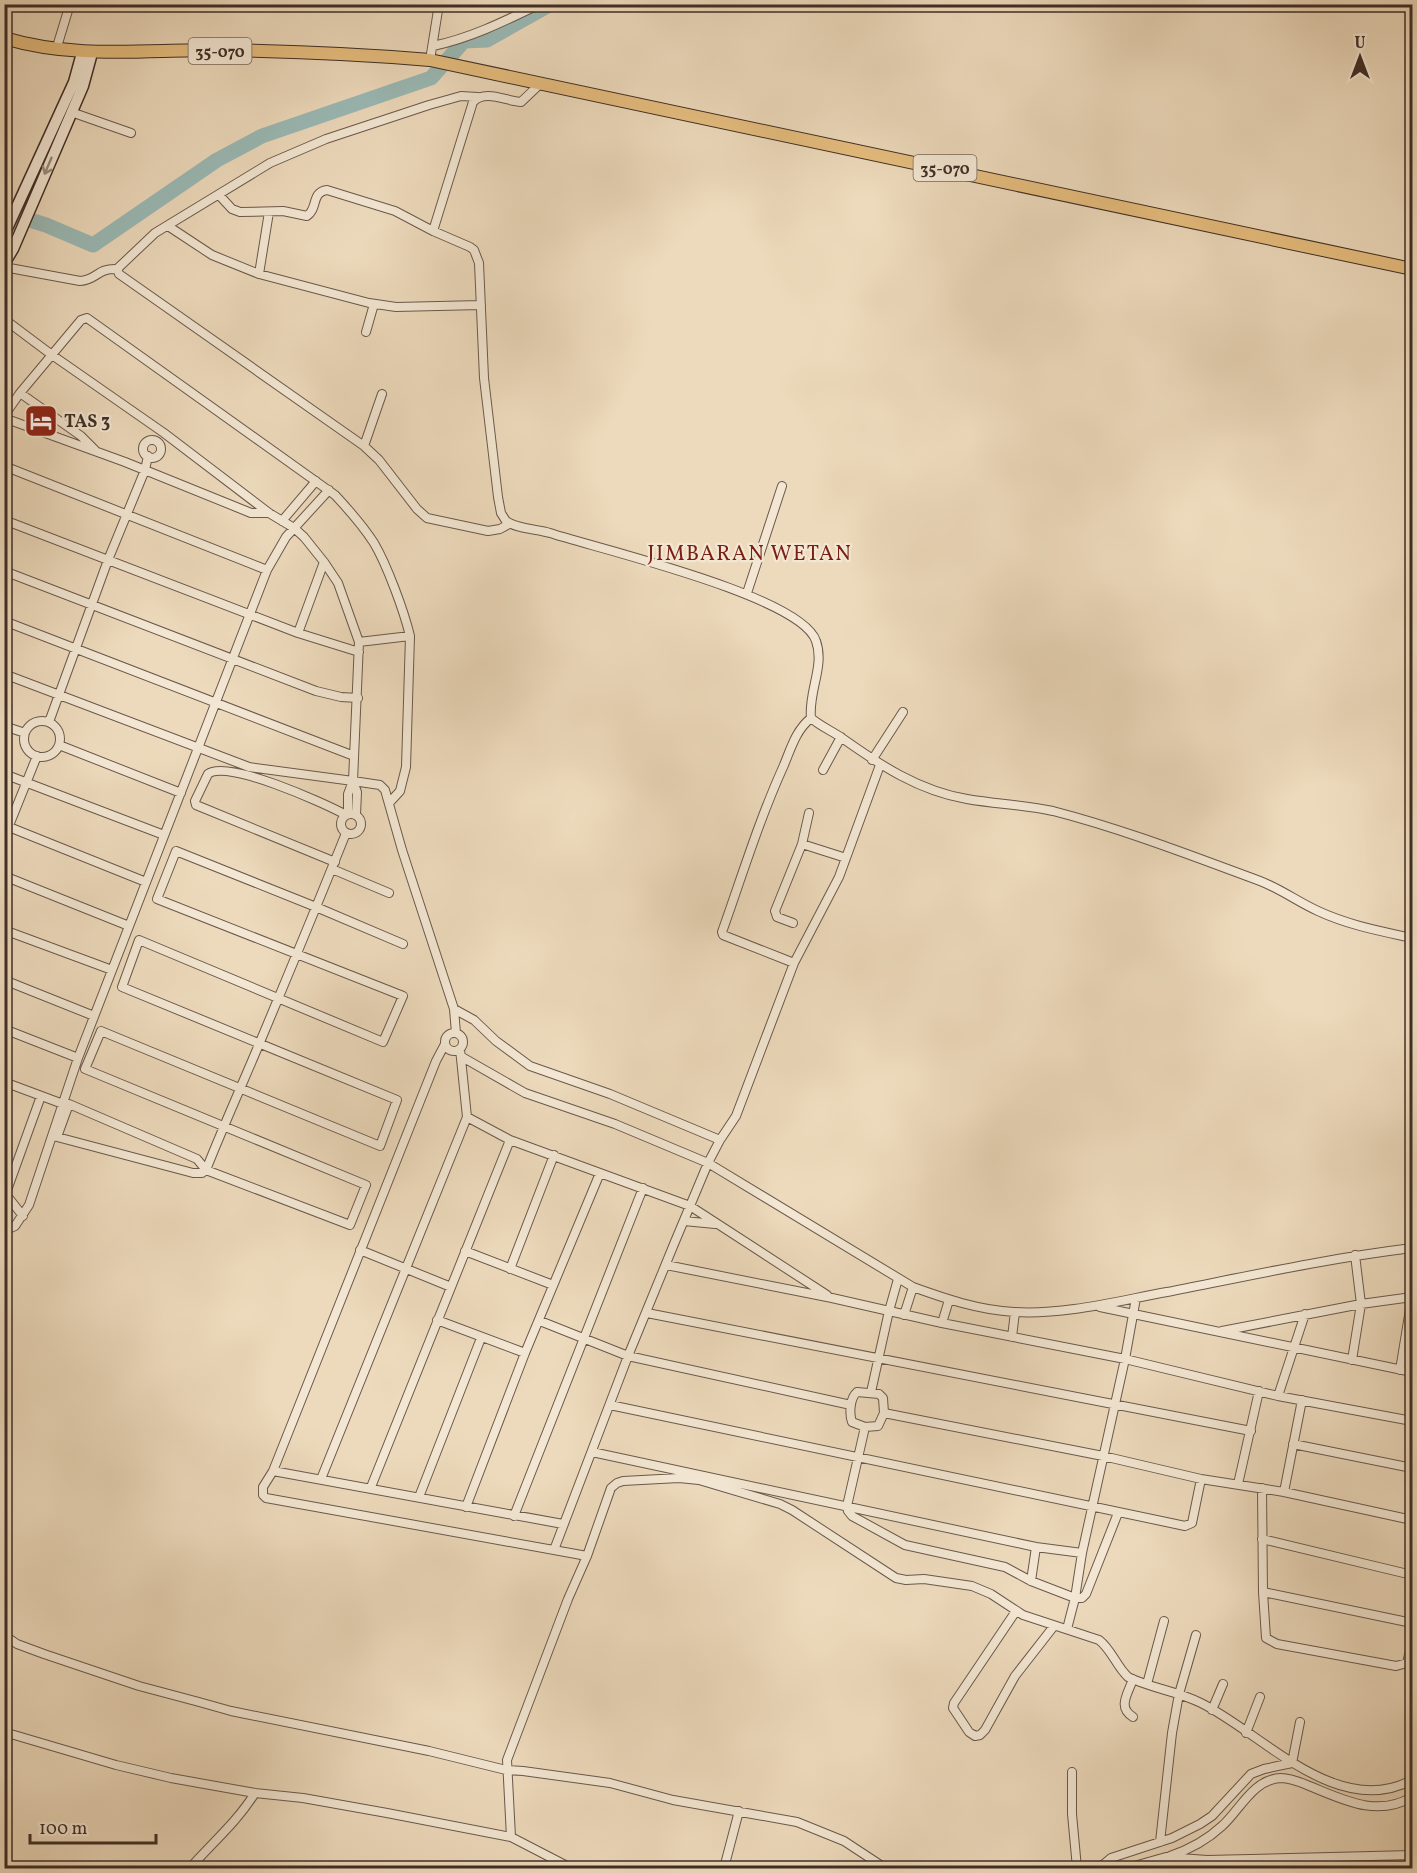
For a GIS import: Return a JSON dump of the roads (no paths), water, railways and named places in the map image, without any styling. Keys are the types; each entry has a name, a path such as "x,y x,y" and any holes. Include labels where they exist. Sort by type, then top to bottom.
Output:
{"main road":[{"name":"35-070","path":"4,38 56,51 87,53 224,51 347,54 434,60 1413,269"}],"street":[{"path":"56,51 70,4"},
{"path":"434,60 433,46 439,4"},
{"path":"433,46 482,32 540,4"},
{"path":"53,142 83,86 87,53"},
{"path":"6,230 24,206 53,142 87,53"},
{"path":"24,206 20,232 4,265 80,281 90,279 100,271 113,269 135,254 149,238 270,163 326,139 461,96 486,96 521,102 541,83"},
{"path":"433,231 468,116 473,102 478,97"},
{"path":"71,112 131,133"},
{"path":"219,195 236,211 309,215 318,194 321,190 327,190 395,212 474,250 479,262 484,378 498,497 503,518 509,524 535,529 747,593 788,613 809,629 815,638 819,655 811,717 798,731 775,785 722,932 723,935 794,963"},
{"path":"259,274 268,212"},
{"path":"168,226 212,255 259,274 374,304 396,307 481,305"},
{"path":"113,269 364,446 427,518 488,531 501,529 509,524"},
{"path":"366,332 374,304"},
{"path":"268,513 251,513 146,470 4,417 20,393 81,320 88,319 329,490 353,514 374,544 410,636 406,767 400,791 389,803"},
{"path":"6,323 164,433 268,513 294,528 324,562 338,583 359,642 353,781 348,795 350,815"},
{"path":"20,393 81,436 95,451"},
{"path":"364,446 382,394"},
{"path":"156,441 164,433"},
{"path":"150,440 156,441 161,446 160,453 155,457 148,456 144,451 144,445 150,440"},
{"path":"49,722 108,560 146,470 148,456"},
{"path":"4,466 267,570"},
{"path":"282,521 316,481"},
{"path":"747,593 782,486"},
{"path":"4,1231 15,1226 23,1216 78,1058 267,570 282,543 329,490"},
{"path":"4,520 298,633 359,652"},
{"path":"298,633 324,562"},
{"path":"4,571 327,694 358,698"},
{"path":"4,621 354,756"},
{"path":"359,642 410,636"},
{"path":"4,674 198,748 260,769 353,781 382,786 386,790 402,850 454,1009 456,1033 463,1038 461,1053 467,1117 321,1479"},
{"path":"872,760 903,712"},
{"path":"811,717 880,765 939,792 965,799 1052,811 1164,846 1275,887 1307,906 1348,924 1413,938"},
{"path":"37,721 49,722 59,732 59,745 50,755 37,756 27,750 25,733 37,721"},
{"path":"4,726 25,733"},
{"path":"823,770 841,737"},
{"path":"59,745 181,793"},
{"path":"4,838 37,756"},
{"path":"554,1550 628,1356 690,1206 708,1163 732,1124 794,963 839,878 880,765"},
{"path":"346,833 356,833 361,828 361,821 324,803 254,777 214,771 208,774 195,801 196,804 388,893"},
{"path":"4,774 164,835"},
{"path":"794,924 777,917 775,911 802,844 809,813"},
{"path":"346,833 340,824 350,815"},
{"path":"7,826 146,882"},
{"path":"346,833 333,866 316,907 296,954 278,998 260,1043 240,1088 223,1126 206,1170 202,1173 193,1173 57,1137 69,1104 197,1159 206,1170 350,1226 366,1185 223,1126 85,1069 100,1030 240,1088 380,1146 397,1100 260,1043 122,987 139,940 278,998 382,1042 403,996 296,954 157,899 176,851 316,907 403,944"},
{"path":"802,844 846,858"},
{"path":"4,876 129,926"},
{"path":"4,930 112,970"},
{"path":"4,980 94,1016"},
{"path":"454,1009 474,1020 496,1041 530,1066 610,1094 722,1138"},
{"path":"4,1029 78,1058"},
{"path":"456,1033 448,1036 436,1060 273,1471 262,1490 263,1496 587,1556"},
{"path":"445,1044 451,1051 461,1053 525,1093 606,1121 708,1163 898,1280 949,1300 981,1308 1016,1312 1094,1306 1355,1255 1413,1248"},
{"path":"4,1082 63,1104"},
{"path":"23,1216 5,1192 41,1096"},
{"path":"467,1117 510,1140 690,1206 831,1298"},
{"path":"371,1487 510,1140"},
{"path":"510,1269 554,1155"},
{"path":"466,1507 525,1353 600,1173"},
{"path":"514,1516 643,1188"},
{"path":"684,1221 717,1224"},
{"path":"360,1250 451,1287"},
{"path":"465,1251 553,1285"},
{"path":"1352,1360 1361,1304 1355,1255"},
{"path":"666,1265 1125,1359 1278,1396 1413,1421"},
{"path":"871,1392 898,1280"},
{"path":"904,1315 913,1287"},
{"path":"1219,1332 1305,1314 1412,1297 1400,1370"},
{"path":"1067,1629 1136,1298"},
{"path":"942,1323 949,1300"},
{"path":"1094,1306 1413,1372"},
{"path":"1012,1337 1016,1312"},
{"path":"647,1313 1251,1431"},
{"path":"1278,1396 1305,1314"},
{"path":"437,1320 525,1353"},
{"path":"540,1321 628,1356 851,1405"},
{"path":"419,1497 481,1338"},
{"path":"1238,1484 1259,1391"},
{"path":"856,1392 879,1394 883,1398 884,1413 879,1425 865,1427 854,1424 851,1405 856,1392"},
{"path":"1284,1492 1302,1400"},
{"path":"610,1405 1185,1526 1190,1525 1194,1518 1202,1479"},
{"path":"884,1413 1103,1456 1202,1479 1284,1492 1413,1520"},
{"path":"865,1427 847,1506 848,1512 897,1542 1005,1568 1075,1598 1085,1596 1118,1513"},
{"path":"1293,1444 1413,1468"},
{"path":"592,1452 1036,1547 1082,1552"},
{"path":"273,1471 371,1487 563,1524"},
{"path":"511,1837 507,1760 568,1599 587,1556 611,1488 617,1483 679,1478 699,1480 780,1504 896,1578 924,1579 972,1586 991,1594 1016,1611 1099,1641 1106,1646 1122,1672 1133,1679 1179,1694 1212,1710 1328,1787 1364,1806 1385,1807 1413,1780"},
{"path":"1262,1488 1265,1633 1270,1641 1396,1666 1407,1663 1413,1643"},
{"path":"1262,1539 1413,1575"},
{"path":"1031,1581 1036,1547"},
{"path":"1263,1592 1413,1623"},
{"path":"1016,1611 954,1703 953,1708 969,1732 975,1736 985,1730 1015,1676 1054,1626"},
{"path":"1147,1684 1164,1621"},
{"path":"4,1635 17,1644 139,1686 231,1711 429,1751 506,1770 610,1783 673,1800 809,1826 853,1846 885,1869"},
{"path":"1160,1842 1172,1733 1179,1694 1196,1635"},
{"path":"1133,1679 1124,1704 1126,1712 1133,1717"},
{"path":"1212,1710 1223,1684"},
{"path":"1246,1733 1260,1697"},
{"path":"1292,1763 1300,1722"},
{"path":"4,1732 116,1765 171,1778 255,1793 356,1807 511,1837 571,1869"},
{"path":"1099,1869 1111,1858 1160,1842 1200,1824 1217,1822 1251,1774 1292,1763"},
{"path":"1072,1772 1072,1814 1077,1869"},
{"path":"1127,1869 1191,1847 1259,1786 1274,1779 1282,1778 1328,1787 1340,1784 1369,1791 1413,1797"},
{"path":"190,1869 212,1843 230,1827 255,1793"},
{"path":"724,1869 739,1811"},
{"path":"1166,1857 1207,1860 1413,1855"}],"waterway":[{"path":"4,212 46,225 93,245 217,160 262,136 431,78 464,41 487,40 551,4"}],"place":[{"name":"TAS 3","path":"41,421"}],"district":[{"name":"JIMBARAN WETAN","path":"750,553"}]}
